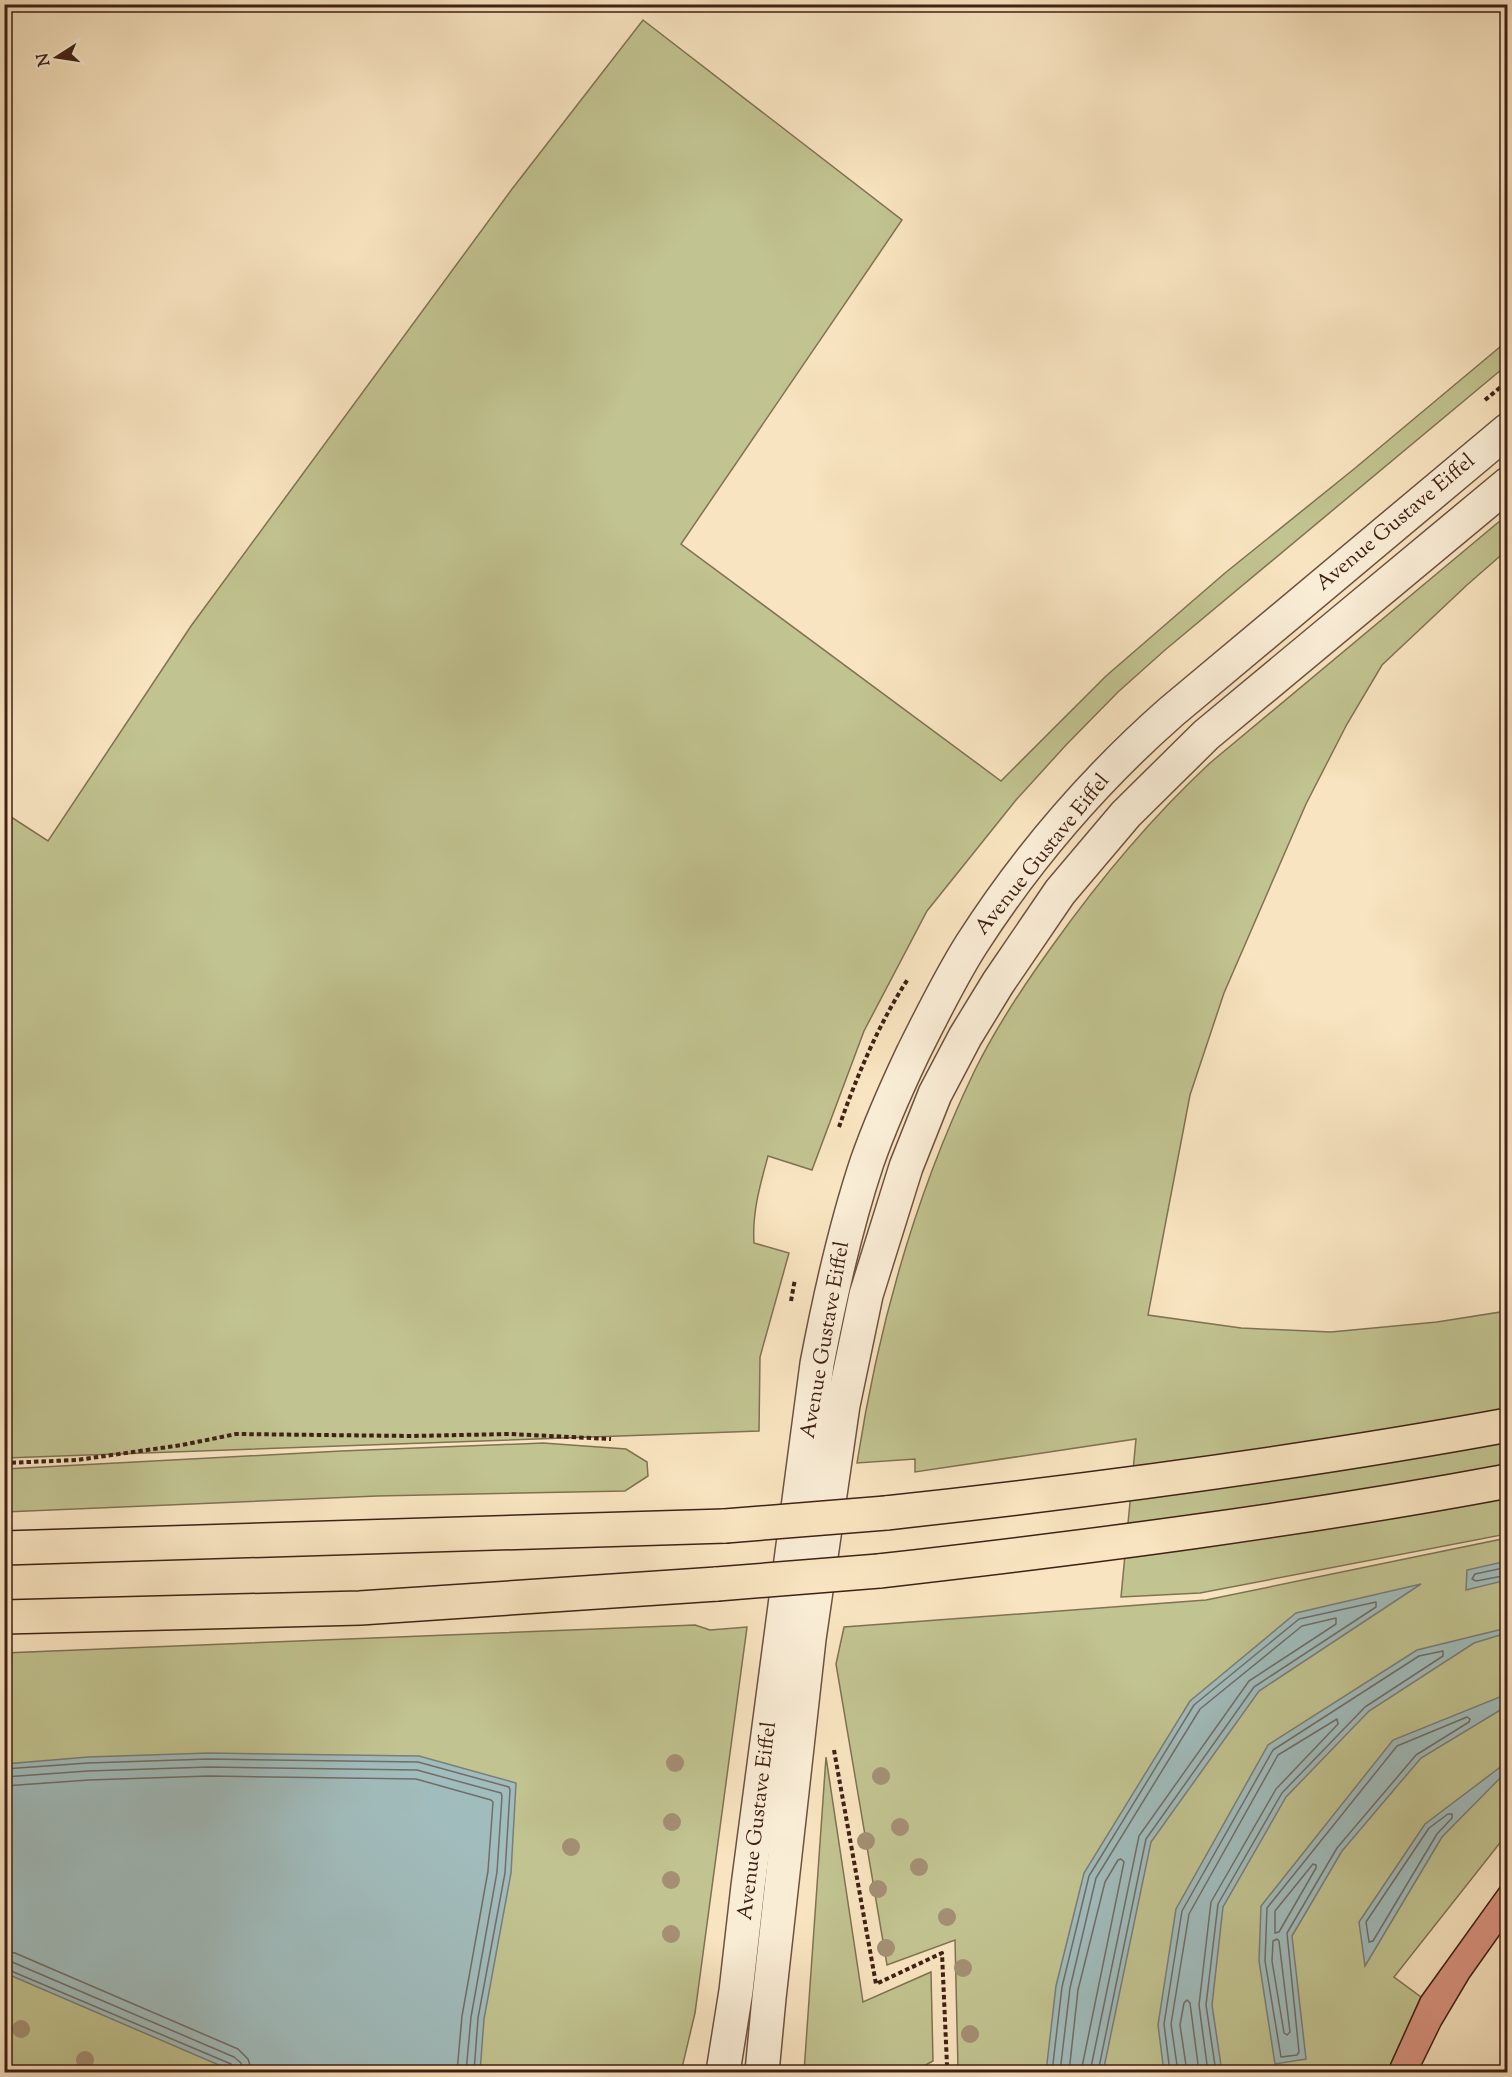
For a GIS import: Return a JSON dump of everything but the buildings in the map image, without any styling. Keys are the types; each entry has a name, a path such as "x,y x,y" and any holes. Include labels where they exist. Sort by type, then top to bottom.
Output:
{"highway":[{"path":"4,1548 725,1526 886,1513 1216,1474 1377,1449 1508,1425"},
{"path":"4,1617 360,1608 879,1571 1033,1554 1228,1527 1400,1501 1508,1481"}],"street":[{"name":"Avenue Gustave Eiffel","path":"723,2073 736,1991 817,1364 846,1228 868,1160 894,1092 931,1016 970,946 1008,891 1134,744 1508,430"},
{"name":"Avenue Gustave Eiffel","path":"762,2073 809,1639 843,1406 866,1295 906,1167 936,1094 965,1037 1010,965 1060,892 1126,814 1206,735 1508,483"}],"path":[{"path":"1480,404 1508,381"},
{"path":"4,831 13,819"},
{"path":"836,1136 849,1098 875,1041 910,976"},
{"path":"790,1301 798,1269"},
{"path":"4,1463 77,1460 182,1445 236,1434 411,1436 510,1434 611,1439"},
{"path":"834,1749 876,1984 942,1953 947,2065 933,2073"}],"green space":[{"path":"643,20 902,220 681,544 1001,781 1106,676 1225,573 1507,341 1507,365 1165,650 1118,692 1016,800 927,911 864,1031 812,1170 768,1156 755,1210 754,1243 789,1253 760,1357 759,1431 5,1458 5,813 48,841 191,626 512,189"},
{"path":"1507,515 1507,550 1382,665 1347,724 1306,804 1224,993 1190,1095 1148,1315 1241,1328 1331,1332 1437,1322 1507,1311 1507,1534 1200,1593 1121,1597 1136,1439 915,1472 915,1459 857,1463 887,1312 933,1167 974,1072 1001,1023 1032,975 1108,873 1188,784 1210,763"},
{"path":"543,1443 626,1449 647,1462 648,1476 625,1491 377,1496 5,1512 5,1469"},
{"path":"1507,1538 1507,1834 1394,1977 1421,1997 1387,2072 954,2072 958,2069 955,1940 887,1965 836,1664 844,1627 1206,1600"},
{"path":"695,1625 710,1630 747,1627 695,2013 681,2072 5,2072 4,1653"},
{"path":"826,1757 863,2002 931,1972 933,2061 913,2072 804,2072"}],"water":[{"path":"1507,1561 1507,1580 1466,1590 1467,1570"},
{"path":"1421,1584 1259,1691 1151,1842 1103,2072 1046,2072 1056,1986 1084,1873 1190,1701 1296,1613"},
{"path":"1507,1628 1507,1633 1474,1643 1369,1711 1286,1797 1223,1907 1212,2005 1222,2072 1164,2072 1158,2025 1176,1909 1268,1745 1417,1650"},
{"path":"1507,1694 1507,1706 1421,1758 1342,1851 1292,1936 1306,2059 1275,2064 1259,1961 1261,1906 1393,1740"},
{"path":"209,1753 419,1756 516,1783 511,1873 484,2019 480,2072 235,2072 5,1973 5,1764 88,1757"},
{"path":"1507,1762 1507,1771 1442,1837 1365,1966 1359,1922 1425,1824"}]}
